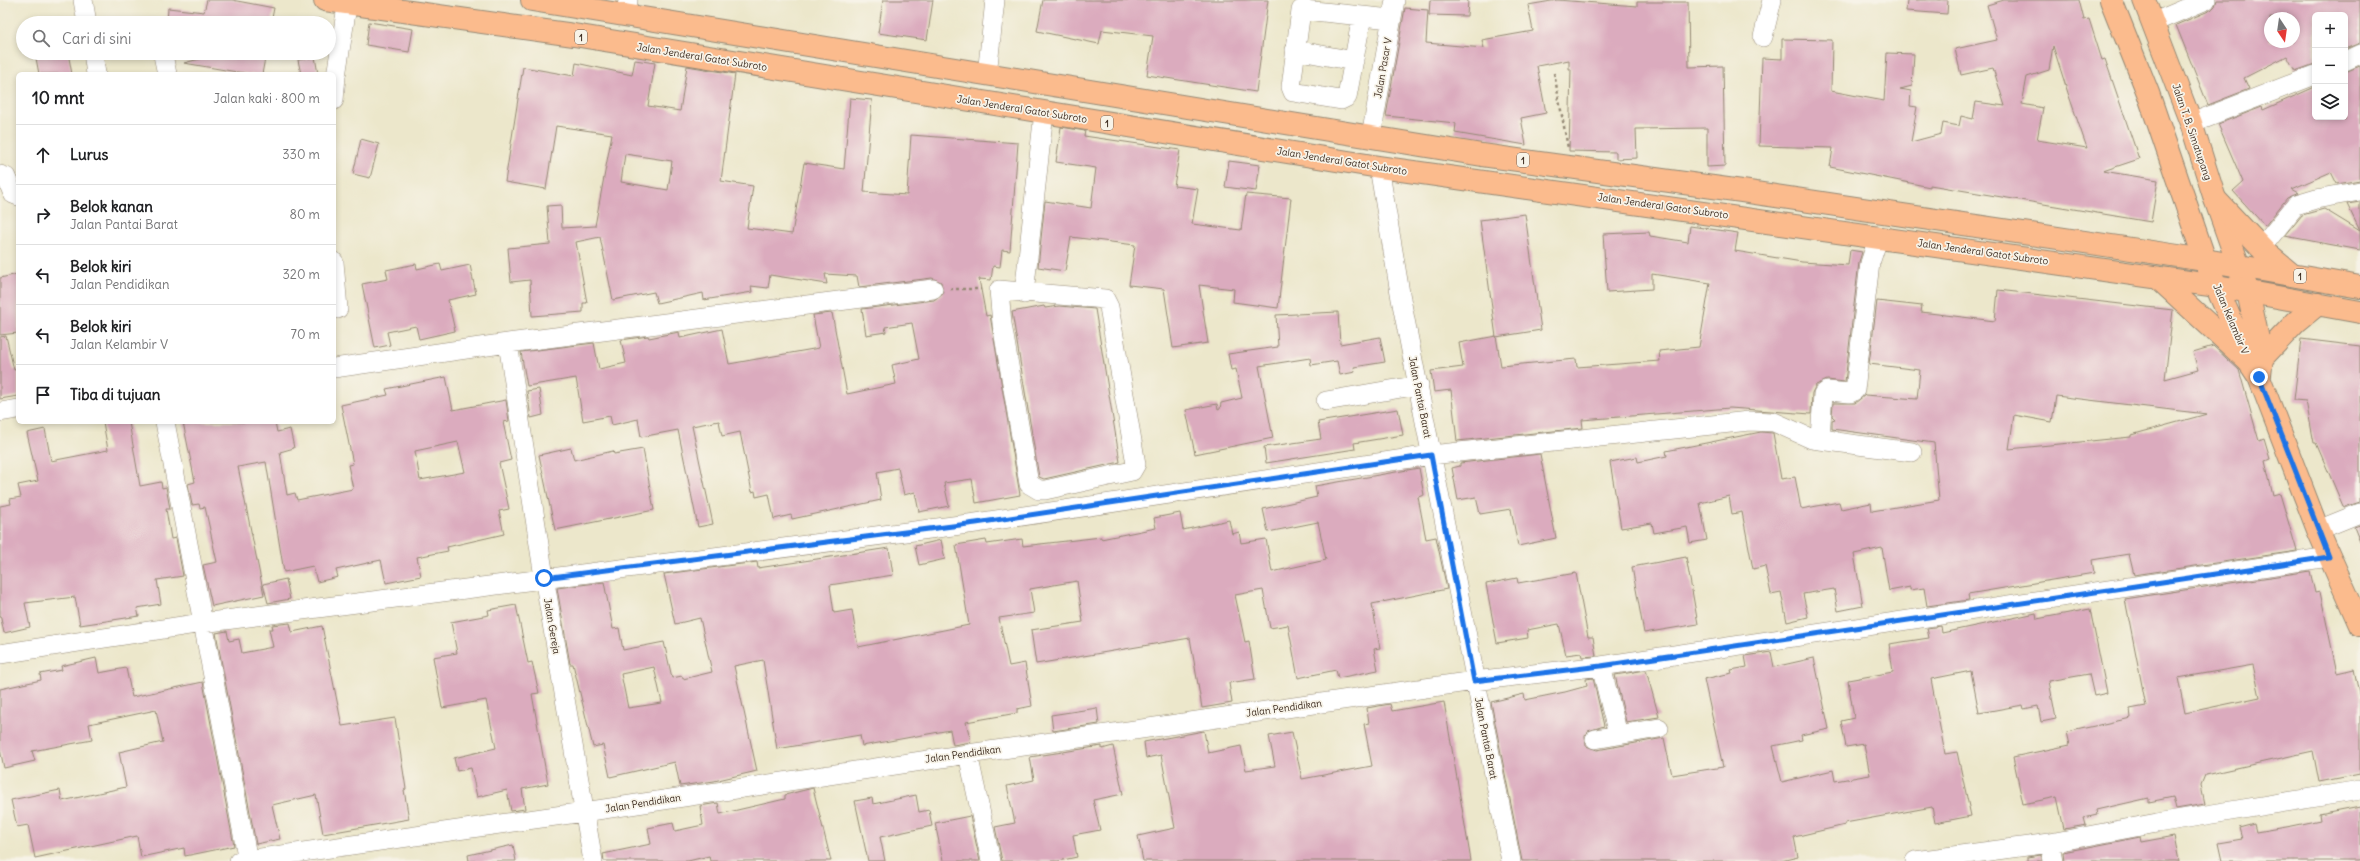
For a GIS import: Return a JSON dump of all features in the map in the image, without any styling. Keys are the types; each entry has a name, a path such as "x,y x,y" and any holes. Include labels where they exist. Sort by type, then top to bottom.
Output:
{"main road":[{"name":"Jalan Jenderal Gatot Subroto","path":"325,0 574,36 1379,167 1879,236 2217,286 2360,312"},
{"name":"1","path":"532,0 627,8 842,50 987,75 1482,155 2240,265 2360,287"},
{"path":"2111,0 2148,93 2205,260"},
{"name":"Jalan T. B. Simatupang","path":"2144,0 2191,122 2215,199 2240,265"},
{"path":"836,79 842,50"},
{"path":"1479,181 1482,155"},
{"path":"2215,199 2261,248 2292,275"},
{"name":"Jalan Kelambir V","path":"2205,260 2257,365 2318,530 2360,625"},
{"name":"Jalan Kelambir V","path":"2240,265 2248,292 2257,365"},
{"path":"2158,278 2257,365 2296,322 2318,304"}],"street":[{"path":"83,0 86,16"},
{"path":"987,75 995,0"},
{"name":"Jalan Pasar V","path":"1371,137 1395,0"},
{"path":"1763,37 1772,0"},
{"path":"2152,23 2206,0"},
{"path":"336,76 347,2"},
{"path":"1362,16 1347,97 1345,99 1293,92 1291,87 1301,10 1362,16 1391,19"},
{"path":"1295,50 1354,61"},
{"path":"2348,60 2360,54"},
{"path":"94,60 96,72"},
{"path":"164,60 167,72"},
{"path":"2191,122 2312,76"},
{"path":"1024,294 1044,112"},
{"name":"Jalan Pantai Barat","path":"1379,167 1401,299 1419,385 1474,681 1511,861"},
{"path":"0,175 6,177 13,194 16,195"},
{"path":"2261,248 2296,205 2316,199 2360,191"},
{"path":"1852,444 1820,438 1823,394 1827,391 1850,393 1855,390 1870,263 1879,236"},
{"path":"336,285 338,308"},
{"path":"336,368 508,342 934,289"},
{"path":"998,290 1024,294 1100,298 1105,299 1108,303 1136,464 1128,473 1045,490 1039,490 1029,484 1002,324 998,290"},
{"name":"Jalan Gereja","path":"508,342 544,578 593,861"},
{"path":"1326,401 1419,385"},
{"path":"0,412 16,409"},
{"path":"0,654 202,623 976,523 1431,455 1749,422 1774,422 1812,439 1912,452"},
{"path":"165,424 245,861"},
{"path":"2318,530 2360,513"},
{"name":"Jalan Pendidikan","path":"245,861 1474,681 1601,666 2329,557"},
{"path":"1601,666 1618,735"},
{"path":"1594,739 1659,728"},
{"path":"968,754 991,861"},
{"path":"1916,861 2051,852 2157,823 2360,790"}],"path":[{"path":"1554,73 1571,167"},
{"path":"934,289 998,290"}],"building":[{"path":"207,0 232,0 274,8 272,16 167,16 168,8 204,12"},
{"path":"883,0 933,0 927,40 878,33"},
{"path":"1043,0 1268,0 1256,92 1147,75 1153,36 1102,30 1099,44 1037,31"},
{"path":"1430,0 1468,0 1467,16 1429,15"},
{"path":"1557,0 1637,6 1637,2 1688,2 1689,67 1723,66 1725,166 1707,167 1707,128 1636,129 1637,158 1616,159 1616,152 1569,151 1571,69 1569,69 1569,60 1537,66 1546,113 1521,118 1526,145 1455,133 1456,123 1386,116 1405,8 1428,10 1426,43 1484,48 1482,40 1533,31 1528,5"},
{"path":"1907,0 1948,0 1947,14 1906,11"},
{"path":"2004,0 2079,0 2084,20 2089,19 2102,60 2105,59 2139,159 2103,171 2158,180 2151,222 1930,185 1930,187 1830,167 1833,148 1759,146 1762,58 1782,59 1782,39 1832,40 1831,91 1884,101 1887,53 1914,54 1912,86 1900,89 1911,91 1910,106 1917,107 1911,142 1941,134 1943,123 1959,126 1961,116 1973,119 1976,102 2005,106 1993,68 1961,75 1955,49 1997,40 1987,5","holes":["2053,46 2087,148 2037,140 2043,108 2022,104 2027,77 2049,70"]},
{"path":"2217,0 2360,0 2360,43 2348,48 2348,12 2312,12 2312,65 2295,71 2287,56 2244,78 2249,89 2208,105 2176,25 2211,10 2215,6"},
{"path":"369,22 413,29 409,52 366,45"},
{"path":"36,60 69,60 72,72 39,72"},
{"path":"196,60 265,60 262,72 237,72 184,63"},
{"path":"298,60 316,60 318,72 301,72"},
{"path":"635,60 655,63 648,106 680,111 687,66 735,74 721,181 753,186 747,228 792,234 804,163 844,169 850,98 872,100 864,192 907,195 911,135 1018,143 1010,251 1002,250 1000,267 993,266 991,280 979,279 986,316 990,315 1020,495 976,503 972,479 944,483 949,506 919,512 915,492 904,495 898,468 877,472 881,500 792,519 791,515 774,519 769,494 756,497 755,491 752,492 740,432 722,436 719,421 692,426 713,524 698,527 678,430 641,437 638,419 612,425 610,416 583,421 576,378 527,386 521,352 594,343 599,369 626,363 621,340 648,336 649,338 679,332 680,338 722,329 729,364 819,348 813,315 832,313 847,394 896,384 892,365 919,359 912,323 885,327 886,332 866,335 862,309 934,300 943,293 941,282 932,278 859,287 857,276 825,274 827,284 770,275 768,288 751,286 752,292 704,300 703,293 657,303 654,292 613,300 600,237 576,242 587,303 583,303 583,312 532,316 530,280 511,282 508,248 550,244 547,206 561,205 562,228 595,226 612,134 556,126 546,189 505,182 523,67 574,76 576,63 632,75","holes":["625,154 672,161 668,190 621,182"]},
{"path":"2360,66 2360,180 2337,184 2331,172 2292,189 2299,193 2287,198 2265,226 2233,191 2243,182 2218,124 2262,107 2263,110 2312,88 2312,120 2348,120 2348,71"},
{"path":"1061,127 1085,131 1084,136 1180,150 1174,186 1198,189 1192,224 1241,230 1246,194 1291,198 1278,308 1233,302 1234,289 1199,285 1208,343 1173,348 1164,289 1129,285 1135,245 1071,237 1065,271 1038,267 1045,201 1091,208 1096,168 1056,162"},
{"path":"361,139 379,144 370,178 353,174"},
{"path":"1229,161 1260,165 1256,191 1225,187"},
{"path":"2360,202 2360,231 2347,204"},
{"path":"2324,209 2360,231 2360,250 2285,236 2302,215"},
{"path":"1525,214 1541,330 1496,337 1480,220"},
{"path":"1690,226 1738,233 1735,251 1802,262 1848,265 1850,250 1862,252 1859,262 1845,382 1827,380 1816,385 1812,393 1811,414 1730,408 1582,420 1583,428 1457,441 1451,390 1434,392 1431,371 1463,367 1459,343 1496,336 1501,366 1576,359 1577,367 1660,361 1659,351 1699,347 1710,283 1652,274 1652,289 1607,292 1603,234 1649,232 1650,236 1688,242"},
{"path":"416,264 417,269 440,264 442,271 470,265 476,294 448,300 455,331 419,339 416,326 387,332 390,345 375,348 362,284 388,279 386,270"},
{"path":"16,274 16,333 0,335 0,278"},
{"path":"1998,290 2173,310 2165,379 2198,370 2193,352 2213,346 2239,370 2259,441 2264,439 2270,459 2265,461 2273,496 2280,494 2297,551 2134,575 2129,554 2092,560 2094,573 1968,594 1969,600 1927,606 1924,588 1910,590 1910,587 1889,591 1882,548 1854,554 1863,606 1838,611 1834,589 1803,594 1808,617 1787,622 1781,592 1771,594 1765,566 1753,569 1742,512 1732,514 1729,496 1700,503 1707,540 1690,543 1687,527 1654,533 1652,523 1621,528 1610,462 1637,457 1638,462 1667,456 1666,451 1761,432 1773,433 1781,479 1795,477 1801,509 1839,502 1841,509 1871,503 1872,511 1939,500 1934,443 1832,429 1832,420 1835,419 1832,416 1833,403 1855,403 1865,395 1917,399 1920,370 1869,364 1877,301 1922,306 1921,312 1995,321","holes":["2056,396 2207,414 2131,435 2131,437 2009,449 2014,415 2052,422"]},
{"path":"1044,306 1045,308 1059,306 1095,309 1120,462 1044,479 1039,477 1012,312"},
{"path":"1338,312 1340,344 1380,337 1385,362 1354,367 1355,372 1340,375 1337,361 1311,365 1310,358 1259,366 1273,438 1195,454 1186,410 1217,404 1218,410 1220,409 1221,403 1242,398 1236,369 1231,370 1228,354 1278,347 1276,315"},
{"path":"6,336 14,370 16,370 16,396 0,399 0,337"},
{"path":"2301,339 2360,346 2360,502 2345,507 2343,506 2316,443 2314,443 2306,401 2294,400"},
{"path":"446,377 453,410 506,400 509,421 503,422 511,460 499,463 509,509 499,511 504,534 447,547 448,551 417,557 421,576 386,583 381,560 336,570 338,577 317,582 313,566 284,572 266,462 238,467 264,595 212,606 203,565 217,562 205,507 200,508 199,504 192,505 188,484 195,482 183,424 275,424 277,432 290,429 294,448 280,452 287,495 295,493 297,500 353,489 348,465 353,464 341,405 388,395 386,389","holes":["458,442 465,472 420,480 415,451"]},
{"path":"539,389 543,415 531,418 527,391"},
{"path":"1398,409 1403,435 1354,443 1355,449 1266,463 1264,447 1321,439 1318,422"},
{"path":"103,424 129,424 140,486 161,482 162,488 166,487 170,509 166,509 171,539 176,538 183,576 157,580 161,604 137,608 139,616 80,625 75,597 25,603 30,627 4,633 0,614 0,506 11,504 10,499 21,497 18,485 38,481 27,433 45,429 51,461 108,450"},
{"path":"571,448 574,460 613,451 614,454 643,449 654,510 555,530 539,455"},
{"path":"1540,454 1556,538 1518,546 1511,509 1480,514 1476,497 1458,500 1452,468 1460,466 1460,463"},
{"path":"1419,468 1424,495 1418,497 1426,539 1436,537 1447,589 1372,604 1380,648 1374,649 1378,670 1338,678 1336,670 1298,678 1288,625 1270,628 1263,590 1235,595 1245,642 1249,641 1255,679 1229,683 1232,703 1202,708 1190,638 1036,664 1031,630 1083,622 1077,581 1030,589 1034,613 999,618 1009,666 1025,663 1032,706 1017,709 1017,713 966,722 971,742 953,745 950,730 862,746 860,735 777,749 763,660 734,666 757,771 714,781 680,786 675,762 610,777 603,745 593,747 573,664 570,664 557,588 604,582 613,629 619,628 623,650 664,642 672,678 682,676 683,679 712,672 700,618 675,624 664,574 757,562 758,568 889,548 893,575 830,585 834,613 852,610 858,647 969,625 956,545 986,540 987,544 1022,539 1023,546 1101,537 1101,539 1156,528 1154,518 1180,513 1183,530 1229,520 1232,534 1239,532 1241,543 1266,539 1272,572 1326,560 1318,522 1268,532 1263,509 1317,497 1315,486","holes":["654,667 662,703 628,708 621,674"]},
{"path":"2360,525 2360,542 2354,527"},
{"path":"941,540 945,559 919,565 915,546"},
{"path":"1686,557 1698,624 1644,633 1632,567"},
{"path":"2310,571 2315,593 2320,592 2337,673 2354,669 2360,699 2360,774 2319,782 2313,751 2205,775 2201,785 2205,804 2176,809 2173,797 2149,802 2149,798 2096,810 2097,815 2084,818 2086,825 2064,829 2057,797 2023,804 2013,757 2070,745 2067,732 2131,718 2130,709 2146,706 2125,599","holes":["2253,665 2260,697 2185,713 2178,678"]},
{"path":"1576,573 1588,637 1593,637 1596,656 1582,657 1581,653 1566,655 1559,624 1527,630 1528,638 1497,643 1486,584 1517,578 1518,583"},
{"path":"286,579 290,599 268,603 263,584"},
{"path":"516,605 528,663 532,662 539,693 532,694 548,784 522,789 525,809 511,811 507,790 477,797 471,768 457,771 454,758 496,748 486,700 442,708 433,657 457,653 451,622 489,615 488,610"},
{"path":"2090,609 2107,693 2094,696 2089,674 2049,681 2056,719 2041,722 2038,706 2024,709 2023,705 1979,713 1971,671 1931,679 1945,754 1957,752 1971,816 1935,823 1932,807 1845,823 1845,825 1794,837 1798,857 1781,861 1522,861 1491,702 1524,694 1525,700 1565,692 1587,686 1586,679 1593,678 1604,726 1588,731 1585,736 1586,746 1597,750 1664,738 1672,775 1723,767 1704,679 1732,673 1731,670 1747,667 1745,656 1771,652 1774,667 1814,658 1829,729 1801,735 1802,740 1773,746 1782,782 1833,770 1835,781 1870,775 1864,744 1846,747 1841,721 1854,718 1848,680 1893,672 1889,644 1929,638 1927,628 1941,626 1942,633 2036,613 2037,619"},
{"path":"290,623 292,632 322,626 342,726 395,718 409,819 323,834 316,795 272,805 280,839 256,844 216,633 227,631 229,641 239,639 242,653 273,647 269,629 273,629 272,625"},
{"path":"96,658 99,673 126,668 132,697 203,682 234,846 185,856 184,848 141,857 137,836 35,858 28,825 17,827 11,800 60,790 62,801 126,787 119,752 163,742 156,710 89,724 92,740 32,751 35,761 4,768 0,749 0,689 41,680 40,674 62,670 61,666"},
{"path":"1646,670 1659,717 1626,722 1615,675"},
{"path":"1444,702 1471,861 1143,861 1138,836 1175,828 1161,755 1146,758 1144,742 1204,731 1208,753 1241,746 1246,770 1275,766 1269,736 1292,732 1302,779 1372,766 1364,724 1369,723 1367,708 1390,704 1392,711"},
{"path":"1097,708 1099,724 1053,731 1051,715"},
{"path":"1102,746 1102,749 1113,746 1123,794 1093,800 1100,830 1073,835 1077,857 1058,861 1002,861 995,827 1015,823 1007,786 1034,780 1030,757"},
{"path":"813,788 831,861 710,861 709,856 688,861 604,861 603,854 651,844 648,828 673,823 675,831 703,825 700,806 718,803 720,814 785,799 785,795"},
{"path":"916,795 919,812 929,810 932,826 880,837 885,861 868,861 855,801 872,798 873,804"},
{"path":"2360,806 2360,861 2222,861 2218,843 2242,839 2239,828 2254,824 2256,832 2291,826 2320,820 2319,814"},
{"path":"970,816 980,861 943,861 935,823"},
{"path":"2174,836 2179,861 2064,861 2063,852 2140,837 2141,842"},
{"path":"513,845 516,861 469,861 468,855"},
{"path":"2041,855 2042,861 2027,861 2027,857"}],"route":[{"path":"544,578 976,523 1431,455 1474,681 1601,666 2329,557 2259,377"}]}
